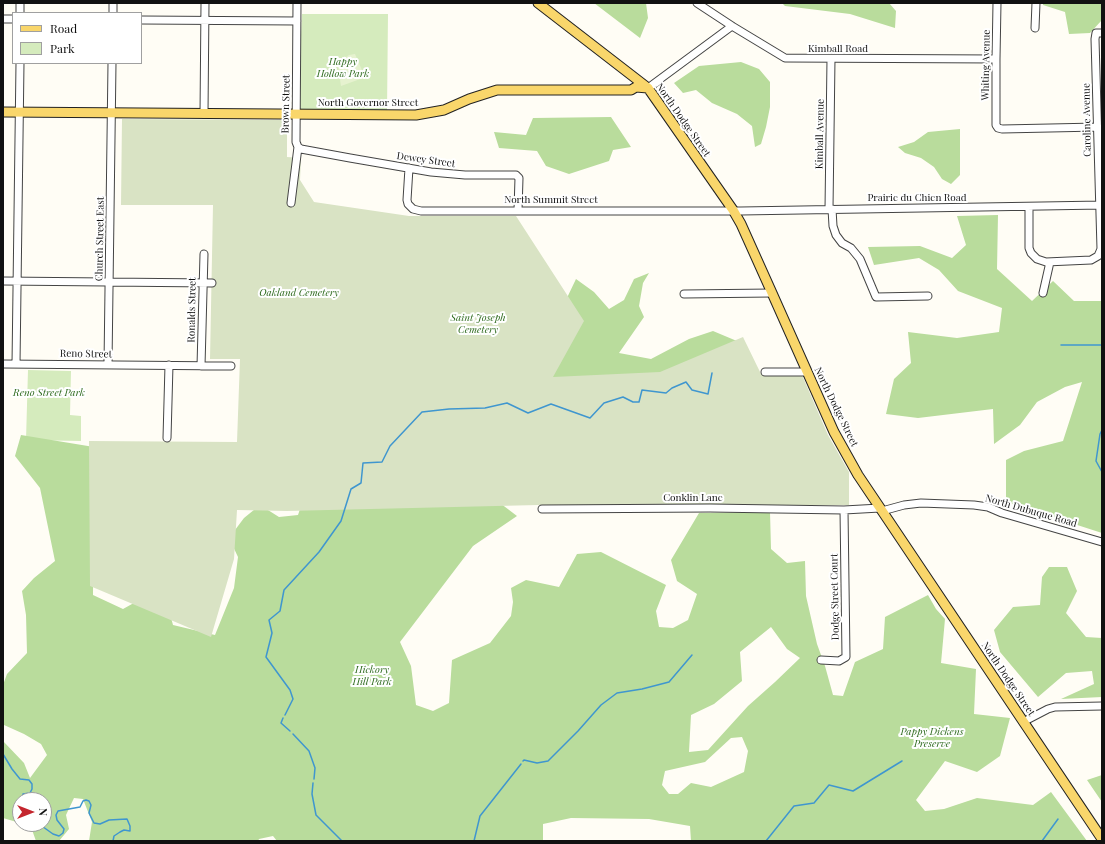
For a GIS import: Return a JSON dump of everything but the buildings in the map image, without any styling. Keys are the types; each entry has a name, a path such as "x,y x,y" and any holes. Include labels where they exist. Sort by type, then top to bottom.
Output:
{"main road":[{"name":"North Dodge Street","path":"538,3 648,88 733,210 741,224 834,432 862,480 1102,839"},
{"path":"631,75 634,82 631,90 654,98"},
{"name":"North Governor Street","path":"3,112 416,115 444,110 469,99 497,90 631,90 636,87 648,88"}],"street":[{"path":"204,114 205,3"},
{"name":"Brown Street","path":"291,203 298,147 296,142 297,3"},
{"name":"Kimball Road","path":"697,3 782,58 996,59"},
{"name":"Whiting Avenue","path":"997,3 996,125 998,128 1098,127"},
{"path":"1035,28 1036,3"},
{"path":"142,20 297,21"},
{"name":"North Governor Street","path":"648,88 732,26"},
{"name":"Caroline Avenue","path":"1050,262 1091,260 1098,256 1101,249 1098,127 1099,33"},
{"name":"Kimball Avenue","path":"831,59 831,209 833,226 836,235 842,243 851,248 860,259 876,297 928,296"},
{"path":"16,364 20,64"},
{"name":"Church Street East","path":"108,364 112,64"},
{"name":"Dewey Street","path":"298,147 301,149 409,168 456,174 516,175 519,178 518,210"},
{"name":"North Summit Street","path":"409,168 407,200 411,207 416,210 733,210"},
{"name":"Prairie du Chien Road","path":"733,210 1101,205"},
{"path":"1029,207 1029,248 1037,259 1050,262 1043,293"},
{"name":"Ronalds Street","path":"201,366 204,254"},
{"path":"3,281 212,283"},
{"path":"684,294 772,293"},
{"name":"Reno Street","path":"3,364 231,366"},
{"path":"167,438 170,365"},
{"path":"764,372 807,372"},
{"name":"North Dubuque Road","path":"881,509 921,503 988,507 1002,513 1102,542"},
{"name":"Conklin Lane","path":"542,509 881,509"},
{"name":"Dodge Street Court","path":"822,660 839,661 846,657 844,510"},
{"path":"1023,722 1055,707 1102,706"}],"green space":[{"path":"594,3 646,3 648,18 640,38"},
{"path":"782,3 889,3 896,11 895,28 850,14 785,6"},
{"path":"1043,3 1102,3 1102,20 1090,33 1069,34 1065,12 1043,5"},
{"name":"Happy Hollow Park","path":"302,14 388,14 387,111 297,114"},
{"path":"355,54 364,75 363,78 341,86 338,66 341,61 349,55"},
{"path":"741,62 759,69 770,82 770,107 766,127 761,144 755,147 752,126 737,114 712,103 696,90 683,93 674,83 699,66"},
{"path":"611,117 631,147 613,150 609,161 569,174 546,166 537,151 499,148 494,132 526,135 533,118"},
{"path":"122,119 287,120 287,157 301,158 300,180 314,202 409,216 516,216 584,321 553,377 660,372 743,337 761,374 802,375 828,435 849,472 849,505 538,505 287,511 237,510 234,559 211,637 90,586 89,441 237,442 240,359 210,359 213,205 121,205"},
{"path":"960,129 960,175 951,184 942,179 934,167 921,158 905,153 898,147 914,142 928,132"},
{"path":"998,215 997,269 1032,301 1053,281 1074,301 1102,301 1102,533 1006,502 1006,460 1024,451 1063,441 1082,382 1065,387 1037,402 1020,425 994,444 993,409 918,418 886,414 894,379 911,363 908,332 957,338 999,332 1002,308 958,291 939,270 919,258 874,265 868,247 920,246 952,258 966,245 957,216"},
{"path":"649,273 643,283 639,306 644,317 619,353 651,359 689,339 713,331 744,344 496,500 517,516 473,546 400,642 411,666 416,705 433,711 449,703 452,660 490,643 511,616 513,602 511,588 526,580 559,587 577,554 601,552 666,585 656,611 659,627 673,628 688,620 697,594 677,581 671,560 699,513 770,512 771,549 787,563 805,561 806,596 817,644 833,695 843,696 855,662 883,649 885,617 928,595 936,609 945,619 941,663 976,669 974,714 1010,718 1000,756 977,772 945,761 916,800 925,811 944,809 977,798 1033,805 1051,792 1087,841 691,841 690,826 649,819 571,818 543,824 543,841 277,841 273,836 259,839 258,841 89,841 92,822 83,799 74,798 66,815 69,829 59,841 36,841 33,832 52,832 52,792 12,792 12,821 3,818 3,741 24,763 30,778 47,755 41,744 4,725 3,723 3,685 7,674 27,653 26,615 22,591 34,578 55,561 40,488 15,456 21,435 94,447 93,595 123,609 150,594 167,603 173,625 215,635 234,588 238,557 229,538 244,518 260,505 279,517 298,515 305,494 565,302 576,279 594,292 609,309 624,300 634,279","holes":["771,627 787,649 800,658 748,706 708,750 689,752 691,715 714,704 742,681 740,652","742,737 748,751 744,772 711,787 691,783 678,794 669,794 662,785 665,771 705,762 731,738"]},
{"name":"Reno Street Park","path":"28,370 71,371 70,415 81,416 81,441 26,440"},
{"path":"1049,567 1067,567 1077,591 1066,613 1086,637 1102,638 1102,697 1061,699 1094,684 1092,671 1066,673 1038,697 1000,652 994,630 1013,607 1040,605 1042,577"},
{"path":"1102,775 1102,802 1087,780"}],"waterway":[{"path":"1061,345 1102,345"},
{"path":"285,715 293,699 290,690 266,657 272,633 269,620 280,611 284,590 319,552 341,521 351,489 361,483 363,463 382,462 390,446 422,412 449,409 485,408 507,403 528,413 551,404 590,418 604,403 623,397 633,402 639,402 642,390 666,393 672,388 686,382 692,390 708,394 712,373"},
{"path":"1102,430 1100,434 1096,461 1102,472"},
{"path":"523,761 537,763 548,761 601,705 617,693 642,689 669,682 692,655"},
{"path":"283,718 281,723 290,731"},
{"path":"293,734 309,751 315,768 314,779"},
{"path":"3,754 20,779 29,780 32,784 30,792"},
{"path":"766,841 794,806 814,803 829,785 853,791 902,761"},
{"path":"474,841 480,816 521,764"},
{"path":"313,783 312,794 316,815 342,841"},
{"path":"50,832 59,836 63,833 64,829 57,820 56,815 58,811 80,807 83,801 86,800 89,801 91,805 89,813 94,823 100,824 109,820 127,819 130,826 130,831 124,830 120,832 114,836 113,841"},
{"path":"1042,841 1058,819"}],"park label":[{"name":"Oakland Cemetery","path":"299,293"},
{"name":"Saint Joseph Cemetery","path":"478,324"},
{"name":"Hickory Hill Park","path":"372,676"},
{"name":"Pappy Dickens Preserve","path":"932,738"}]}
